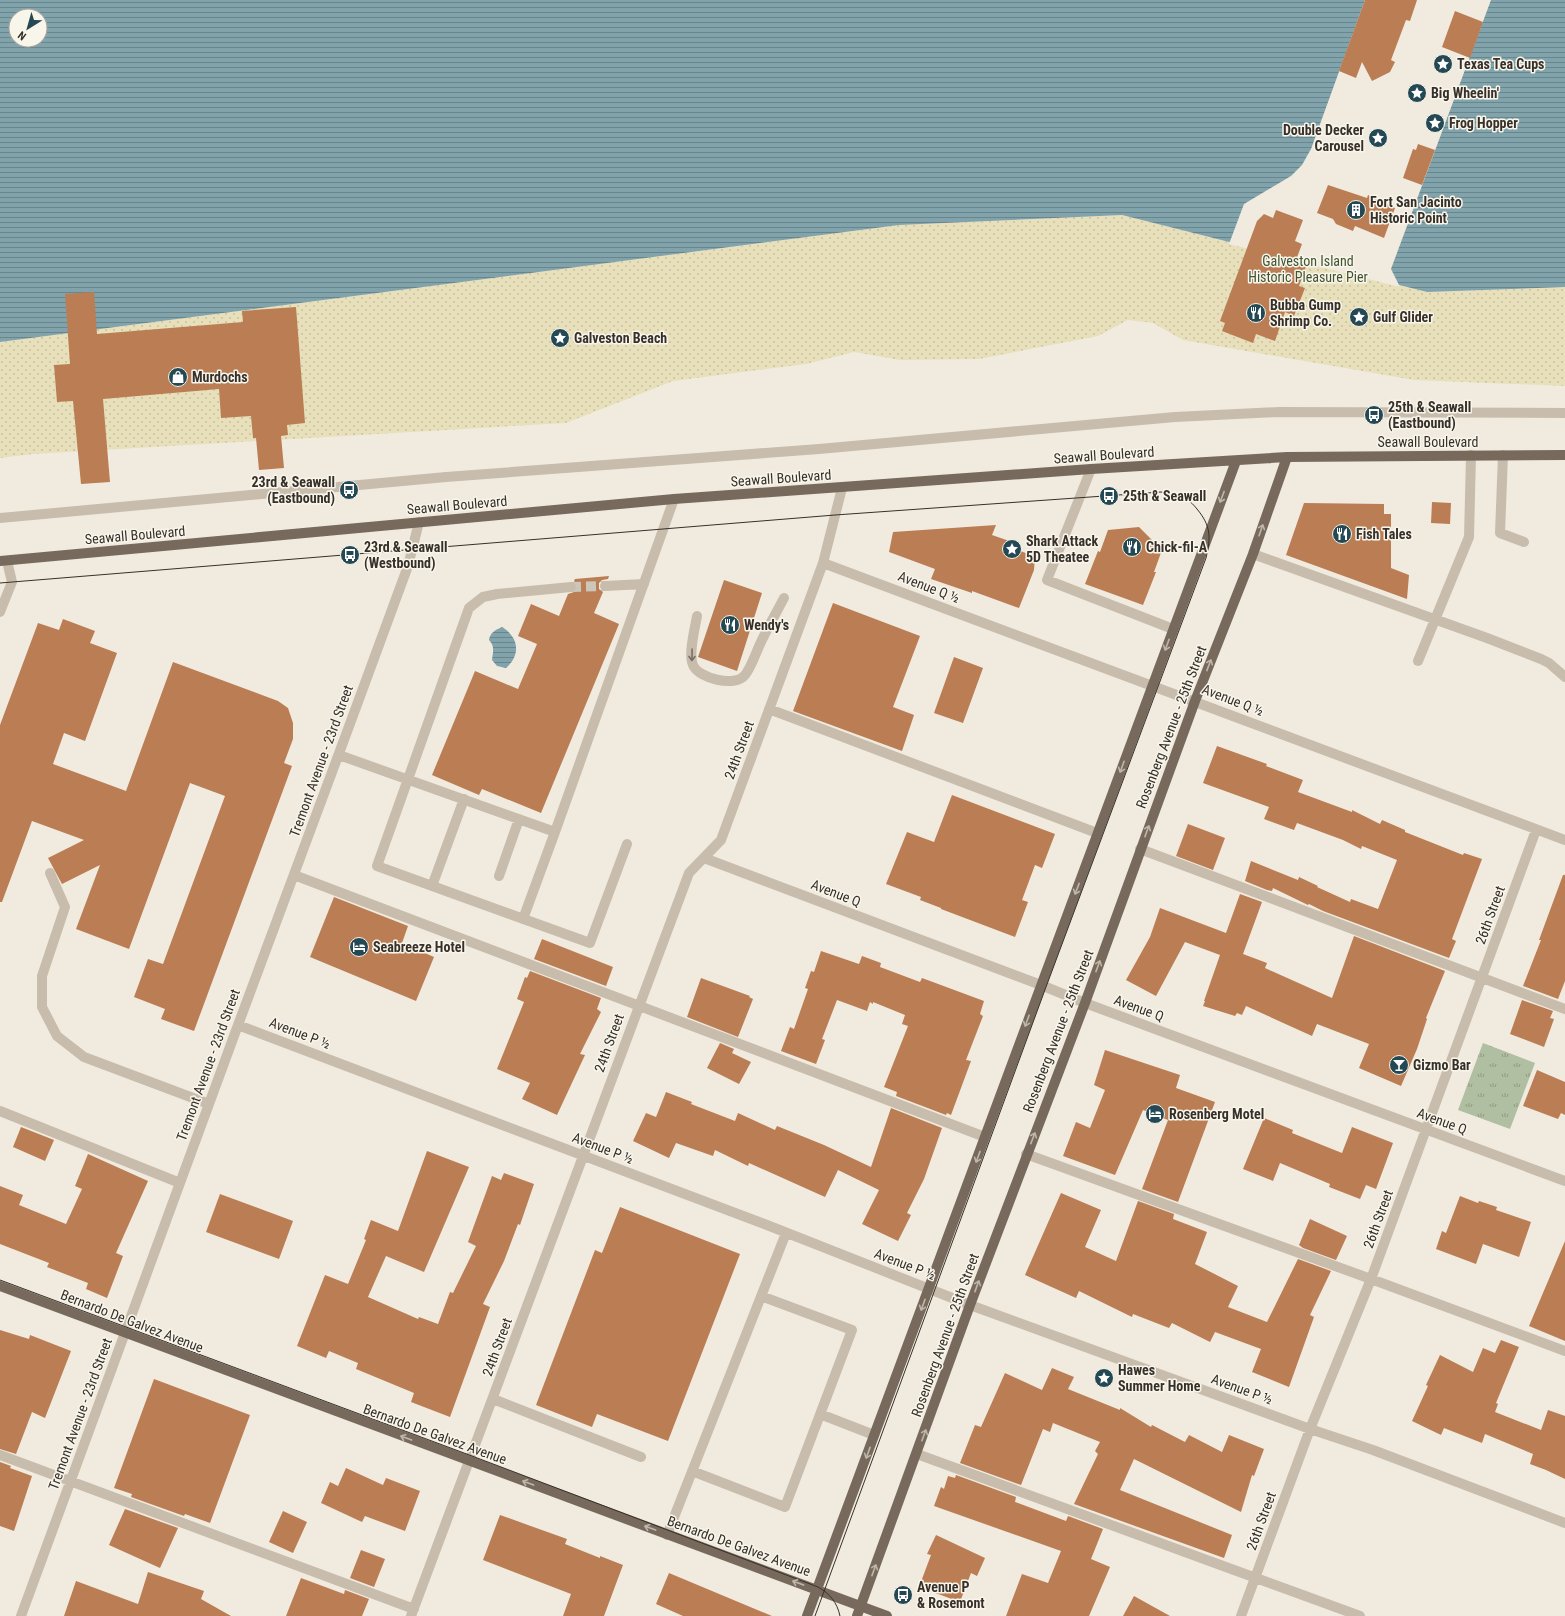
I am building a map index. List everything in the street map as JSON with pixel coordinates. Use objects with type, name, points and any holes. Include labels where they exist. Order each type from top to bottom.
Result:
[{"type":"main road","name":"Seawall Boulevard","points":[[3,561],[674,500],[1091,469],[1287,457],[1565,455]]},
{"type":"main road","name":"Rosenberg Avenue - 25th Street","points":[[859,1611],[1026,1154],[1084,1003],[1195,701],[1253,554],[1287,457]]},
{"type":"main road","points":[[807,1616],[1236,461]]},
{"type":"main road","name":"Bernardo De Galvez Avenue","points":[[0,1286],[817,1590],[859,1611],[887,1616]]},
{"type":"street","points":[[0,518],[446,477],[819,449],[1175,417],[1279,412],[1565,413]]},
{"type":"street","points":[[1418,661],[1469,537],[1471,455]]},
{"type":"street","points":[[1503,455],[1500,533],[1524,542]]},
{"type":"street","points":[[1091,469],[1047,580],[1173,629]]},
{"type":"street","name":"24th Street","points":[[413,1612],[638,1005],[689,873],[720,840],[823,562],[842,488]]},
{"type":"street","points":[[524,919],[674,500]]},
{"type":"street","name":"Tremont Avenue - 23rd Street","points":[[21,1616],[238,1025],[339,756],[408,566],[419,522]]},
{"type":"street","points":[[1253,554],[1436,620],[1548,663],[1565,677]]},
{"type":"street","points":[[0,612],[12,582],[3,561]]},
{"type":"street","name":"Avenue Q ½","points":[[823,562],[1565,840]]},
{"type":"street","points":[[605,586],[644,584]]},
{"type":"street","points":[[571,587],[498,594],[483,597],[469,608],[377,866],[590,943],[626,844]]},
{"type":"street","points":[[697,616],[692,656],[693,665],[699,673],[726,682],[735,682],[744,676],[766,630],[784,598]]},
{"type":"street","points":[[769,710],[1097,833]]},
{"type":"street","points":[[339,756],[408,779],[555,832]]},
{"type":"street","points":[[432,886],[464,799]]},
{"type":"street","points":[[499,876],[519,819]]},
{"type":"street","name":"26th Street","points":[[1241,1616],[1310,1429],[1371,1279],[1536,830]]},
{"type":"street","points":[[1140,849],[1565,1009]]},
{"type":"street","name":"Avenue Q","points":[[704,858],[1041,985],[1084,1003],[1565,1181]]},
{"type":"street","points":[[50,873],[65,907],[42,976],[42,1007],[57,1036],[84,1057],[209,1104]]},
{"type":"street","points":[[294,875],[985,1137]]},
{"type":"street","name":"Avenue P ½","points":[[238,1025],[786,1233],[970,1305],[1310,1429],[1373,1450],[1565,1523]]},
{"type":"street","points":[[0,1111],[180,1183]]},
{"type":"street","points":[[1026,1154],[1565,1351]]},
{"type":"street","points":[[668,1535],[786,1233]]},
{"type":"street","points":[[692,1471],[785,1507],[852,1330],[762,1296]]},
{"type":"street","points":[[493,1399],[641,1457]]},
{"type":"street","points":[[820,1414],[874,1435]]},
{"type":"street","points":[[917,1454],[1360,1616]]},
{"type":"street","points":[[0,1455],[413,1612]]},
{"type":"green space","points":[[1483,1043],[1535,1063],[1510,1129],[1458,1110]]},
{"type":"sand","name":"Galveston Beach","points":[[1122,215],[1427,292],[1565,287],[1565,386],[1414,380],[1183,340],[1153,323],[1128,320],[1098,336],[979,359],[900,360],[854,352],[806,364],[673,381],[566,423],[33,454],[0,458],[0,342],[899,225]]},
{"type":"water","points":[[0,0],[1565,0],[1565,287],[1427,292],[1122,215],[899,225],[0,342]]},
{"type":"water","points":[[502,627],[512,636],[516,646],[514,658],[506,668],[497,666],[492,660],[493,647],[489,640],[490,635],[493,632]]},
{"type":"pier","name":"Galveston Island Historic Pleasure Pier","points":[[1365,0],[1491,0],[1391,269],[1400,287],[1229,244],[1244,204],[1291,176],[1302,165],[1311,149]]},
{"type":"building","points":[[1365,0],[1417,0],[1410,21],[1406,20],[1391,60],[1395,62],[1390,72],[1372,81],[1362,62],[1356,78],[1339,71]]},
{"type":"building","points":[[1455,11],[1483,22],[1470,58],[1442,47]]},
{"type":"building","points":[[1418,144],[1435,150],[1422,185],[1403,178],[1413,149],[1416,150]]},
{"type":"building","name":"Fort San Jacinto Historic Point","points":[[1328,185],[1367,198],[1368,195],[1395,208],[1384,238],[1355,226],[1353,231],[1336,224],[1333,219],[1317,213]]},
{"type":"building","points":[[1276,210],[1303,220],[1295,241],[1302,244],[1296,260],[1307,264],[1299,286],[1305,288],[1294,316],[1285,312],[1275,341],[1256,334],[1253,343],[1222,331],[1225,323],[1220,321],[1257,221],[1264,214],[1273,218]]},
{"type":"building","name":"Murdochs","points":[[94,292],[97,334],[243,322],[242,311],[296,307],[305,423],[287,425],[288,435],[281,436],[284,468],[259,470],[256,438],[253,438],[251,416],[221,418],[219,389],[103,399],[110,482],[81,484],[73,401],[57,402],[54,365],[70,364],[65,294]]},
{"type":"building","points":[[1432,502],[1451,503],[1450,524],[1431,523]]},
{"type":"building","name":"Fish Tales","points":[[1304,503],[1384,504],[1384,514],[1391,514],[1391,568],[1409,575],[1407,599],[1286,555]]},
{"type":"building","points":[[996,525],[992,535],[1018,544],[1016,549],[1035,557],[1034,570],[1019,608],[972,591],[972,593],[931,579],[935,569],[889,552],[893,532]]},
{"type":"building","points":[[1139,527],[1162,550],[1154,572],[1156,572],[1143,605],[1085,584],[1098,551],[1100,552],[1108,530]]},
{"type":"building","points":[[609,576],[608,579],[602,580],[599,583],[599,589],[603,592],[594,613],[619,624],[541,813],[482,789],[479,795],[432,775],[475,671],[518,689],[537,644],[518,636],[531,604],[559,616],[568,594],[577,589],[574,581],[575,579]]},
{"type":"building","name":"Wendy's","points":[[724,580],[762,593],[737,671],[698,657]]},
{"type":"building","points":[[833,603],[920,636],[893,707],[914,715],[902,751],[793,711]]},
{"type":"building","points":[[63,619],[95,631],[90,643],[117,653],[85,741],[64,733],[53,764],[126,791],[173,662],[278,701],[288,708],[293,723],[293,739],[284,763],[292,766],[194,1031],[161,1019],[165,1009],[134,997],[148,959],[163,964],[225,796],[190,783],[129,949],[76,929],[100,865],[62,884],[48,858],[84,840],[32,821],[2,902],[0,902],[0,725],[38,623],[59,630]]},
{"type":"building","points":[[954,657],[983,668],[963,723],[934,713]]},
{"type":"building","points":[[1217,746],[1267,764],[1266,766],[1303,780],[1298,792],[1352,812],[1352,810],[1380,824],[1382,820],[1405,830],[1405,832],[1463,855],[1464,853],[1482,859],[1452,939],[1456,941],[1449,958],[1323,911],[1273,888],[1272,891],[1267,890],[1245,881],[1251,861],[1298,880],[1299,877],[1350,902],[1351,899],[1378,909],[1397,860],[1362,846],[1361,849],[1343,840],[1297,823],[1294,830],[1264,819],[1269,807],[1203,783]]},
{"type":"building","points":[[952,795],[1055,834],[1042,868],[1035,865],[1022,900],[1028,902],[1015,937],[941,909],[920,900],[921,897],[886,884],[907,832],[934,842]]},
{"type":"building","points":[[1188,824],[1225,838],[1213,870],[1176,856]]},
{"type":"building","points":[[1563,875],[1565,875],[1565,981],[1558,999],[1523,986],[1541,940],[1539,940]]},
{"type":"building","points":[[1240,894],[1262,902],[1243,954],[1267,963],[1265,968],[1332,998],[1354,936],[1445,971],[1426,1018],[1427,1019],[1417,1049],[1401,1086],[1359,1068],[1369,1044],[1317,1024],[1312,1036],[1246,1006],[1242,1015],[1237,1013],[1235,1016],[1203,1006],[1220,955],[1185,942],[1156,996],[1126,980],[1150,937],[1160,908],[1226,933]]},
{"type":"building","name":"Seabreeze Hotel","points":[[334,897],[408,926],[402,943],[434,957],[416,1001],[310,957]]},
{"type":"building","points":[[542,939],[613,967],[606,986],[534,959]]},
{"type":"building","points":[[821,951],[859,964],[862,956],[881,963],[880,967],[920,982],[922,978],[984,1001],[980,1014],[983,1016],[966,1060],[971,1061],[951,1115],[947,1113],[946,1115],[896,1096],[897,1092],[884,1087],[908,1026],[902,1024],[905,1015],[873,1002],[873,1004],[870,1002],[867,1011],[837,1000],[822,1039],[825,1040],[816,1064],[781,1051],[790,1027],[794,1029],[808,989],[805,988],[811,971],[814,972]]},
{"type":"building","points":[[530,971],[601,998],[597,1009],[601,1012],[580,1054],[585,1055],[557,1115],[522,1099],[530,1083],[497,1069],[524,1002],[517,999],[525,977],[527,978]]},
{"type":"building","points":[[701,978],[750,996],[749,997],[753,999],[738,1037],[687,1017]]},
{"type":"building","points":[[1522,1000],[1553,1011],[1550,1018],[1554,1019],[1544,1047],[1510,1034]]},
{"type":"building","points":[[720,1043],[734,1049],[732,1053],[751,1062],[739,1084],[707,1068]]},
{"type":"building","points":[[1105,1050],[1180,1075],[1176,1088],[1215,1102],[1178,1202],[1142,1189],[1168,1120],[1143,1110],[1115,1175],[1063,1156],[1076,1122],[1090,1128],[1105,1090],[1094,1085]]},
{"type":"building","points":[[1537,1070],[1565,1082],[1565,1115],[1561,1113],[1558,1119],[1523,1106]]},
{"type":"building","points":[[666,1092],[692,1102],[691,1104],[735,1121],[738,1113],[775,1130],[777,1126],[824,1145],[871,1167],[891,1108],[942,1128],[924,1179],[907,1213],[911,1215],[898,1241],[862,1224],[879,1190],[838,1170],[825,1197],[749,1163],[748,1166],[715,1150],[713,1156],[676,1143],[669,1158],[633,1141],[646,1113],[656,1117]]},
{"type":"building","points":[[1264,1118],[1293,1130],[1292,1133],[1342,1153],[1352,1127],[1393,1143],[1376,1189],[1366,1185],[1360,1199],[1329,1187],[1330,1184],[1280,1163],[1273,1181],[1243,1169]]},
{"type":"building","points":[[21,1127],[54,1140],[45,1161],[13,1147]]},
{"type":"building","points":[[427,1151],[469,1167],[424,1272],[386,1256],[368,1297],[418,1319],[419,1317],[438,1324],[450,1292],[453,1293],[476,1246],[468,1242],[492,1176],[501,1180],[504,1173],[534,1184],[520,1225],[518,1224],[504,1261],[483,1304],[490,1307],[450,1417],[411,1402],[414,1393],[356,1369],[358,1363],[329,1351],[326,1358],[297,1346],[325,1275],[348,1284],[366,1240],[364,1239],[371,1220],[398,1231]]},
{"type":"building","points":[[88,1154],[148,1181],[116,1253],[123,1256],[107,1298],[86,1289],[88,1283],[47,1267],[49,1263],[0,1244],[0,1186],[23,1195],[19,1205],[66,1224],[82,1189],[75,1186]]},
{"type":"building","points":[[1061,1193],[1101,1210],[1085,1247],[1116,1261],[1138,1201],[1174,1214],[1173,1219],[1207,1232],[1195,1264],[1238,1286],[1228,1307],[1267,1322],[1298,1259],[1331,1271],[1310,1315],[1314,1317],[1289,1387],[1252,1372],[1261,1349],[1215,1332],[1210,1342],[1172,1323],[1169,1328],[1133,1314],[1132,1317],[1079,1291],[1076,1298],[1025,1275]]},
{"type":"building","points":[[220,1194],[293,1221],[279,1259],[206,1232]]},
{"type":"building","points":[[1460,1196],[1478,1203],[1479,1201],[1497,1207],[1496,1210],[1531,1222],[1519,1257],[1483,1244],[1476,1264],[1436,1249],[1442,1231],[1446,1233]]},
{"type":"building","points":[[620,1207],[740,1254],[668,1441],[597,1414],[592,1427],[536,1405],[595,1250],[602,1253]]},
{"type":"building","points":[[1310,1219],[1347,1236],[1336,1260],[1303,1248],[1299,1245]]},
{"type":"building","points":[[1565,1241],[1565,1341],[1529,1326]]},
{"type":"building","points":[[0,1330],[29,1339],[30,1335],[71,1351],[45,1418],[32,1412],[16,1454],[0,1449]]},
{"type":"building","points":[[1501,1340],[1519,1347],[1496,1403],[1498,1404],[1495,1412],[1541,1430],[1548,1410],[1565,1416],[1565,1479],[1530,1464],[1533,1454],[1485,1434],[1482,1443],[1444,1428],[1441,1435],[1412,1421],[1440,1355],[1473,1372],[1483,1348],[1495,1353]]},
{"type":"building","points":[[1052,1368],[1074,1377],[1068,1389],[1120,1410],[1120,1408],[1151,1427],[1152,1425],[1185,1442],[1189,1435],[1222,1452],[1229,1435],[1264,1449],[1254,1476],[1252,1475],[1241,1512],[1134,1459],[1120,1490],[1232,1535],[1224,1558],[1074,1504],[1098,1454],[1095,1451],[1100,1442],[1053,1423],[1050,1432],[1043,1429],[1021,1485],[960,1463],[975,1425],[981,1427],[1005,1373],[1042,1390]]},
{"type":"building","points":[[154,1379],[250,1415],[210,1523],[185,1514],[184,1516],[131,1497],[132,1494],[114,1488]]},
{"type":"building","points":[[0,1462],[11,1466],[10,1468],[32,1476],[14,1531],[0,1526]]},
{"type":"building","points":[[346,1468],[383,1485],[386,1478],[420,1491],[405,1531],[365,1516],[362,1522],[321,1503],[330,1482],[338,1486]]},
{"type":"building","points":[[956,1475],[1016,1497],[1015,1502],[1066,1521],[1068,1516],[1103,1529],[1091,1559],[1110,1567],[1089,1616],[1006,1616],[1022,1574],[1048,1583],[1061,1551],[934,1506],[941,1487],[944,1489],[948,1476],[955,1478]]},
{"type":"building","points":[[125,1509],[178,1528],[160,1568],[109,1545]]},
{"type":"building","points":[[283,1511],[307,1522],[293,1553],[269,1542]]},
{"type":"building","points":[[500,1515],[567,1539],[565,1544],[600,1558],[600,1556],[623,1565],[604,1616],[563,1616],[571,1594],[483,1560]]},
{"type":"building","points":[[936,1535],[985,1558],[977,1576],[971,1573],[960,1602],[919,1587],[931,1555],[927,1554]]},
{"type":"building","points":[[361,1550],[385,1559],[374,1587],[350,1578]]},
{"type":"building","points":[[148,1572],[204,1591],[201,1599],[231,1616],[64,1616],[76,1581],[138,1604]]},
{"type":"building","points":[[669,1573],[772,1616],[683,1616],[656,1604]]},
{"type":"building","points":[[301,1578],[344,1594],[345,1590],[369,1599],[362,1616],[286,1616]]},
{"type":"building","points":[[1134,1596],[1170,1616],[1123,1616]]},
{"type":"tunnel","points":[[571,587],[605,586]]},
{"type":"tram line","points":[[0,583],[835,515],[1161,492],[1175,494],[1187,499],[1202,515],[1209,532],[1209,544],[1206,558],[1046,987],[815,1616]]},
{"type":"tram line","points":[[0,1280],[818,1587],[832,1599],[840,1616]]},
{"type":"place","name":"Texas Tea Cups","points":[[1443,64]]},
{"type":"place","name":"Big Wheelin'","points":[[1417,93]]},
{"type":"place","name":"Frog Hopper","points":[[1435,123]]},
{"type":"place","name":"Double Decker Carousel","points":[[1378,138]]},
{"type":"place","name":"Fort San Jacinto Historic Point","points":[[1356,210]]},
{"type":"place","name":"Bubba Gump Shrimp Co.","points":[[1256,313]]},
{"type":"place","name":"Gulf Glider","points":[[1359,317]]},
{"type":"place","name":"Galveston Beach","points":[[560,338]]},
{"type":"place","name":"Murdochs","points":[[178,377]]},
{"type":"place","name":"25th & Seawall (Eastbound)","points":[[1374,415]]},
{"type":"place","name":"23rd & Seawall (Eastbound)","points":[[349,490]]},
{"type":"place","name":"25th & Seawall","points":[[1109,496]]},
{"type":"place","name":"Fish Tales","points":[[1342,534]]},
{"type":"place","name":"Chick-fil-A","points":[[1132,547]]},
{"type":"place","name":"Shark Attack 5D Theatee","points":[[1012,549]]},
{"type":"place","name":"23rd & Seawall (Westbound)","points":[[350,555]]},
{"type":"place","name":"Wendy's","points":[[730,625]]},
{"type":"place","name":"Seabreeze Hotel","points":[[359,947]]},
{"type":"place","name":"Gizmo Bar","points":[[1399,1065]]},
{"type":"place","name":"Rosenberg Motel","points":[[1155,1114]]},
{"type":"place","name":"Hawes Summer Home","points":[[1104,1378]]},
{"type":"place","name":"Avenue P & Rosemont","points":[[903,1595]]}]
